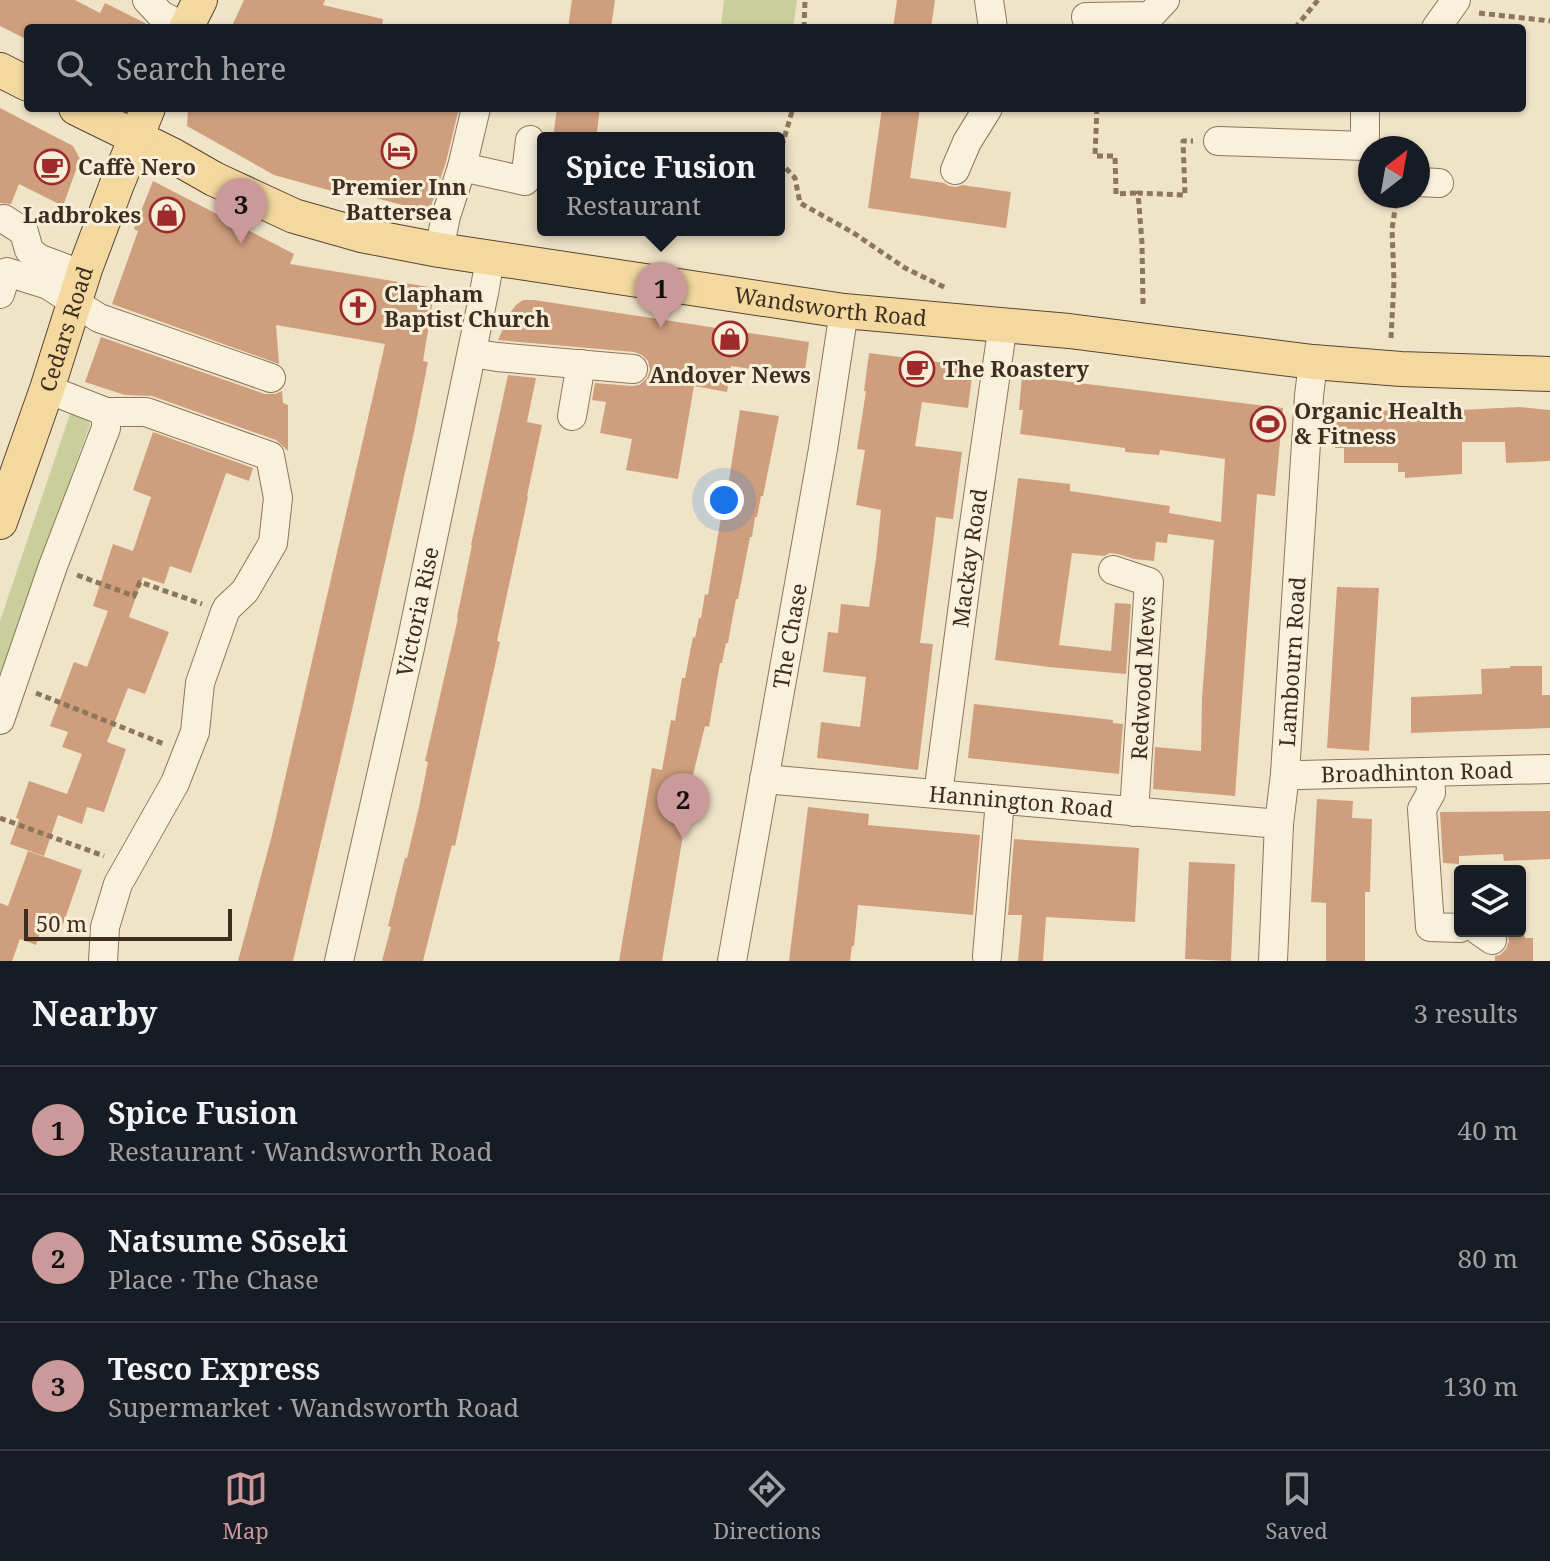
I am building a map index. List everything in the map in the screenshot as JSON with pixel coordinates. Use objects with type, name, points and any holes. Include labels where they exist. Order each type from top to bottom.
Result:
[{"type":"main road","points":[[188,24],[200,0]]},
{"type":"main road","points":[[0,70],[24,82]]},
{"type":"main road","name":"Wandsworth Road","points":[[94,112],[142,123],[214,179],[294,216],[361,235],[439,250],[844,311],[1003,324],[1313,362],[1401,369],[1550,374]]},
{"type":"main road","name":"Cedars Road","points":[[0,522],[79,288],[142,123]]},
{"type":"street","points":[[147,0],[161,15],[178,24]]},
{"type":"street","points":[[989,0],[992,24]]},
{"type":"street","points":[[1086,17],[1150,16],[1165,0]]},
{"type":"street","points":[[439,250],[475,112]]},
{"type":"street","points":[[955,170],[967,142],[986,112]]},
{"type":"street","points":[[1365,112],[1366,136]]},
{"type":"street","points":[[462,167],[525,181],[530,140]]},
{"type":"street","points":[[1218,141],[1358,149]]},
{"type":"street","points":[[4,219],[24,232],[29,250],[79,288],[99,318],[271,378]]},
{"type":"street","name":"Victoria Rise","points":[[339,961],[410,648],[490,259]]},
{"type":"street","points":[[2,278],[79,288]]},
{"type":"street","name":"The Chase","points":[[732,961],[823,449],[844,311]]},
{"type":"street","name":"Mackay Road","points":[[938,794],[1003,324]]},
{"type":"street","points":[[472,353],[633,369]]},
{"type":"street","name":"Lambourn Road","points":[[1273,961],[1279,824],[1313,362]]},
{"type":"street","points":[[572,416],[581,364]]},
{"type":"street","points":[[47,389],[106,412],[146,412],[270,456],[278,498],[273,543],[245,591],[225,612],[200,683],[195,732],[175,783],[118,884],[105,927],[103,961]]},
{"type":"street","points":[[0,720],[53,566],[106,428],[106,412]]},
{"type":"street","name":"Redwood Mews","points":[[1113,570],[1149,582],[1134,812]]},
{"type":"street","name":"Broadhinton Road","points":[[1285,774],[1550,769]]},
{"type":"street","points":[[1430,772],[1431,793],[1422,809],[1430,927],[1454,928]]},
{"type":"street","name":"Hannington Road","points":[[764,779],[1279,824]]},
{"type":"street","points":[[987,956],[1000,800]]},
{"type":"path","points":[[804,24],[805,0]]},
{"type":"path","points":[[1298,24],[1318,0]]},
{"type":"path","points":[[1447,13],[1550,21]]},
{"type":"path","points":[[785,137],[792,112]]},
{"type":"path","points":[[1097,112],[1095,156],[1115,156],[1116,194],[1185,195],[1183,141],[1218,141]]},
{"type":"path","points":[[785,166],[795,178],[800,203],[852,232],[905,268],[948,289]]},
{"type":"path","points":[[1138,193],[1143,304]]},
{"type":"path","points":[[1391,339],[1394,281],[1392,229],[1395,208]]},
{"type":"path","points":[[53,566],[134,596],[140,582],[225,612]]},
{"type":"path","points":[[12,684],[187,753]]},
{"type":"path","points":[[0,818],[128,865]]},
{"type":"green space","points":[[724,0],[797,0],[794,24],[721,24]]},
{"type":"green space","points":[[70,414],[90,424],[0,678],[0,621]]},
{"type":"building","points":[[0,0],[75,0],[100,13],[105,3],[146,24],[24,24],[24,38],[0,26]]},
{"type":"building","points":[[244,0],[325,0],[323,5],[383,19],[382,24],[233,24]]},
{"type":"building","points":[[572,0],[615,0],[612,24],[569,24]]},
{"type":"building","points":[[897,0],[935,0],[932,24],[894,24]]},
{"type":"building","points":[[0,108],[73,146],[80,159],[63,206],[19,184],[11,204],[0,203]]},
{"type":"building","points":[[188,112],[458,112],[429,212],[274,175],[187,126]]},
{"type":"building","points":[[556,112],[599,112],[597,132],[554,132]]},
{"type":"building","points":[[881,112],[919,112],[910,178],[956,187],[962,185],[1011,192],[1006,228],[868,208]]},
{"type":"building","points":[[153,181],[294,254],[290,264],[435,288],[423,361],[428,362],[414,432],[293,961],[238,961],[272,835],[385,344],[276,325],[279,364],[112,304],[138,231],[134,229]]},
{"type":"building","points":[[523,300],[809,342],[804,377],[731,366],[727,392],[694,386],[678,479],[626,470],[632,439],[600,433],[606,402],[592,400],[595,383],[639,385],[650,370],[648,361],[634,352],[498,340],[510,313]]},
{"type":"building","points":[[101,337],[265,394],[282,391],[283,403],[288,405],[288,451],[276,440],[152,396],[125,395],[85,382]]},
{"type":"building","points":[[869,353],[973,369],[968,408],[922,402],[915,446],[962,452],[953,519],[936,517],[920,643],[933,644],[918,770],[817,758],[821,722],[860,727],[866,677],[823,672],[828,632],[838,633],[841,604],[869,607],[876,559],[881,510],[856,505],[865,450],[857,449]]},
{"type":"building","points":[[508,375],[536,378],[527,422],[542,425],[497,641],[500,642],[455,846],[452,845],[423,961],[382,961],[419,807],[428,762],[425,761]]},
{"type":"building","points":[[1022,376],[1283,408],[1275,496],[1257,494],[1235,796],[1153,789],[1155,747],[1201,751],[1214,540],[1168,534],[1167,543],[1156,542],[1154,561],[1110,553],[1104,556],[1072,553],[1059,645],[1111,651],[1115,603],[1131,604],[1126,674],[995,660],[1018,478],[1070,484],[1070,491],[1170,506],[1169,513],[1221,522],[1225,459],[1160,450],[1159,455],[1125,452],[1125,448],[1020,434]]},
{"type":"building","points":[[1519,407],[1550,410],[1550,461],[1506,463],[1505,442],[1462,442],[1462,474],[1405,478],[1405,472],[1398,472],[1398,463],[1344,463],[1344,448],[1335,448],[1337,411]]},
{"type":"building","points":[[740,410],[779,416],[728,643],[720,663],[709,727],[705,726],[693,775],[662,961],[619,961],[652,768],[662,770],[682,678],[685,678],[705,594],[708,595]]},
{"type":"building","points":[[153,432],[253,468],[249,481],[226,473],[191,573],[170,566],[164,584],[143,577],[129,617],[169,632],[145,694],[128,688],[107,742],[126,749],[104,812],[87,807],[82,824],[58,815],[44,856],[10,844],[19,819],[16,818],[29,781],[67,794],[82,754],[62,747],[68,732],[50,726],[74,662],[87,667],[108,611],[93,606],[113,544],[133,551],[151,497],[133,490]]},
{"type":"building","points":[[1337,587],[1379,588],[1369,751],[1327,748]]},
{"type":"building","points":[[1542,666],[1542,695],[1550,695],[1550,728],[1411,733],[1411,697],[1482,694],[1481,669]]},
{"type":"building","points":[[974,704],[1113,720],[1113,723],[1123,724],[1119,774],[968,758]]},
{"type":"building","points":[[1317,799],[1353,801],[1352,818],[1372,819],[1370,892],[1365,892],[1365,961],[1326,961],[1326,903],[1311,902]]},
{"type":"building","points":[[808,807],[869,814],[868,825],[980,835],[973,915],[858,905],[850,961],[789,961]]},
{"type":"building","points":[[1550,811],[1550,859],[1504,861],[1503,854],[1459,856],[1459,864],[1443,863],[1440,812]]},
{"type":"building","points":[[1014,839],[1139,848],[1135,922],[1046,917],[1043,961],[1018,961],[1022,915],[1008,915]]},
{"type":"building","points":[[28,851],[82,870],[60,933],[42,927],[36,945],[20,939],[12,961],[0,961],[0,903],[8,906]]},
{"type":"building","points":[[1189,862],[1235,864],[1231,961],[1185,959]]},
{"type":"building","points":[[1508,937],[1533,938],[1533,961],[1495,961],[1495,956],[1506,949]]},
{"type":"place","name":"Premier Inn Battersea","points":[[399,151]]},
{"type":"place","name":"Caffè Nero","points":[[52,167]]},
{"type":"place","name":"Ladbrokes","points":[[167,215]]},
{"type":"place","name":"Tesco Express","points":[[241,244]]},
{"type":"place","name":"Clapham Baptist Church","points":[[358,307]]},
{"type":"place","name":"Spice Fusion","points":[[661,328]]},
{"type":"place","name":"Andover News","points":[[730,339]]},
{"type":"place","name":"The Roastery","points":[[917,369]]},
{"type":"place","name":"Organic Health & Fitness","points":[[1268,424]]},
{"type":"place","name":"Natsume Sōseki","points":[[683,839]]}]
